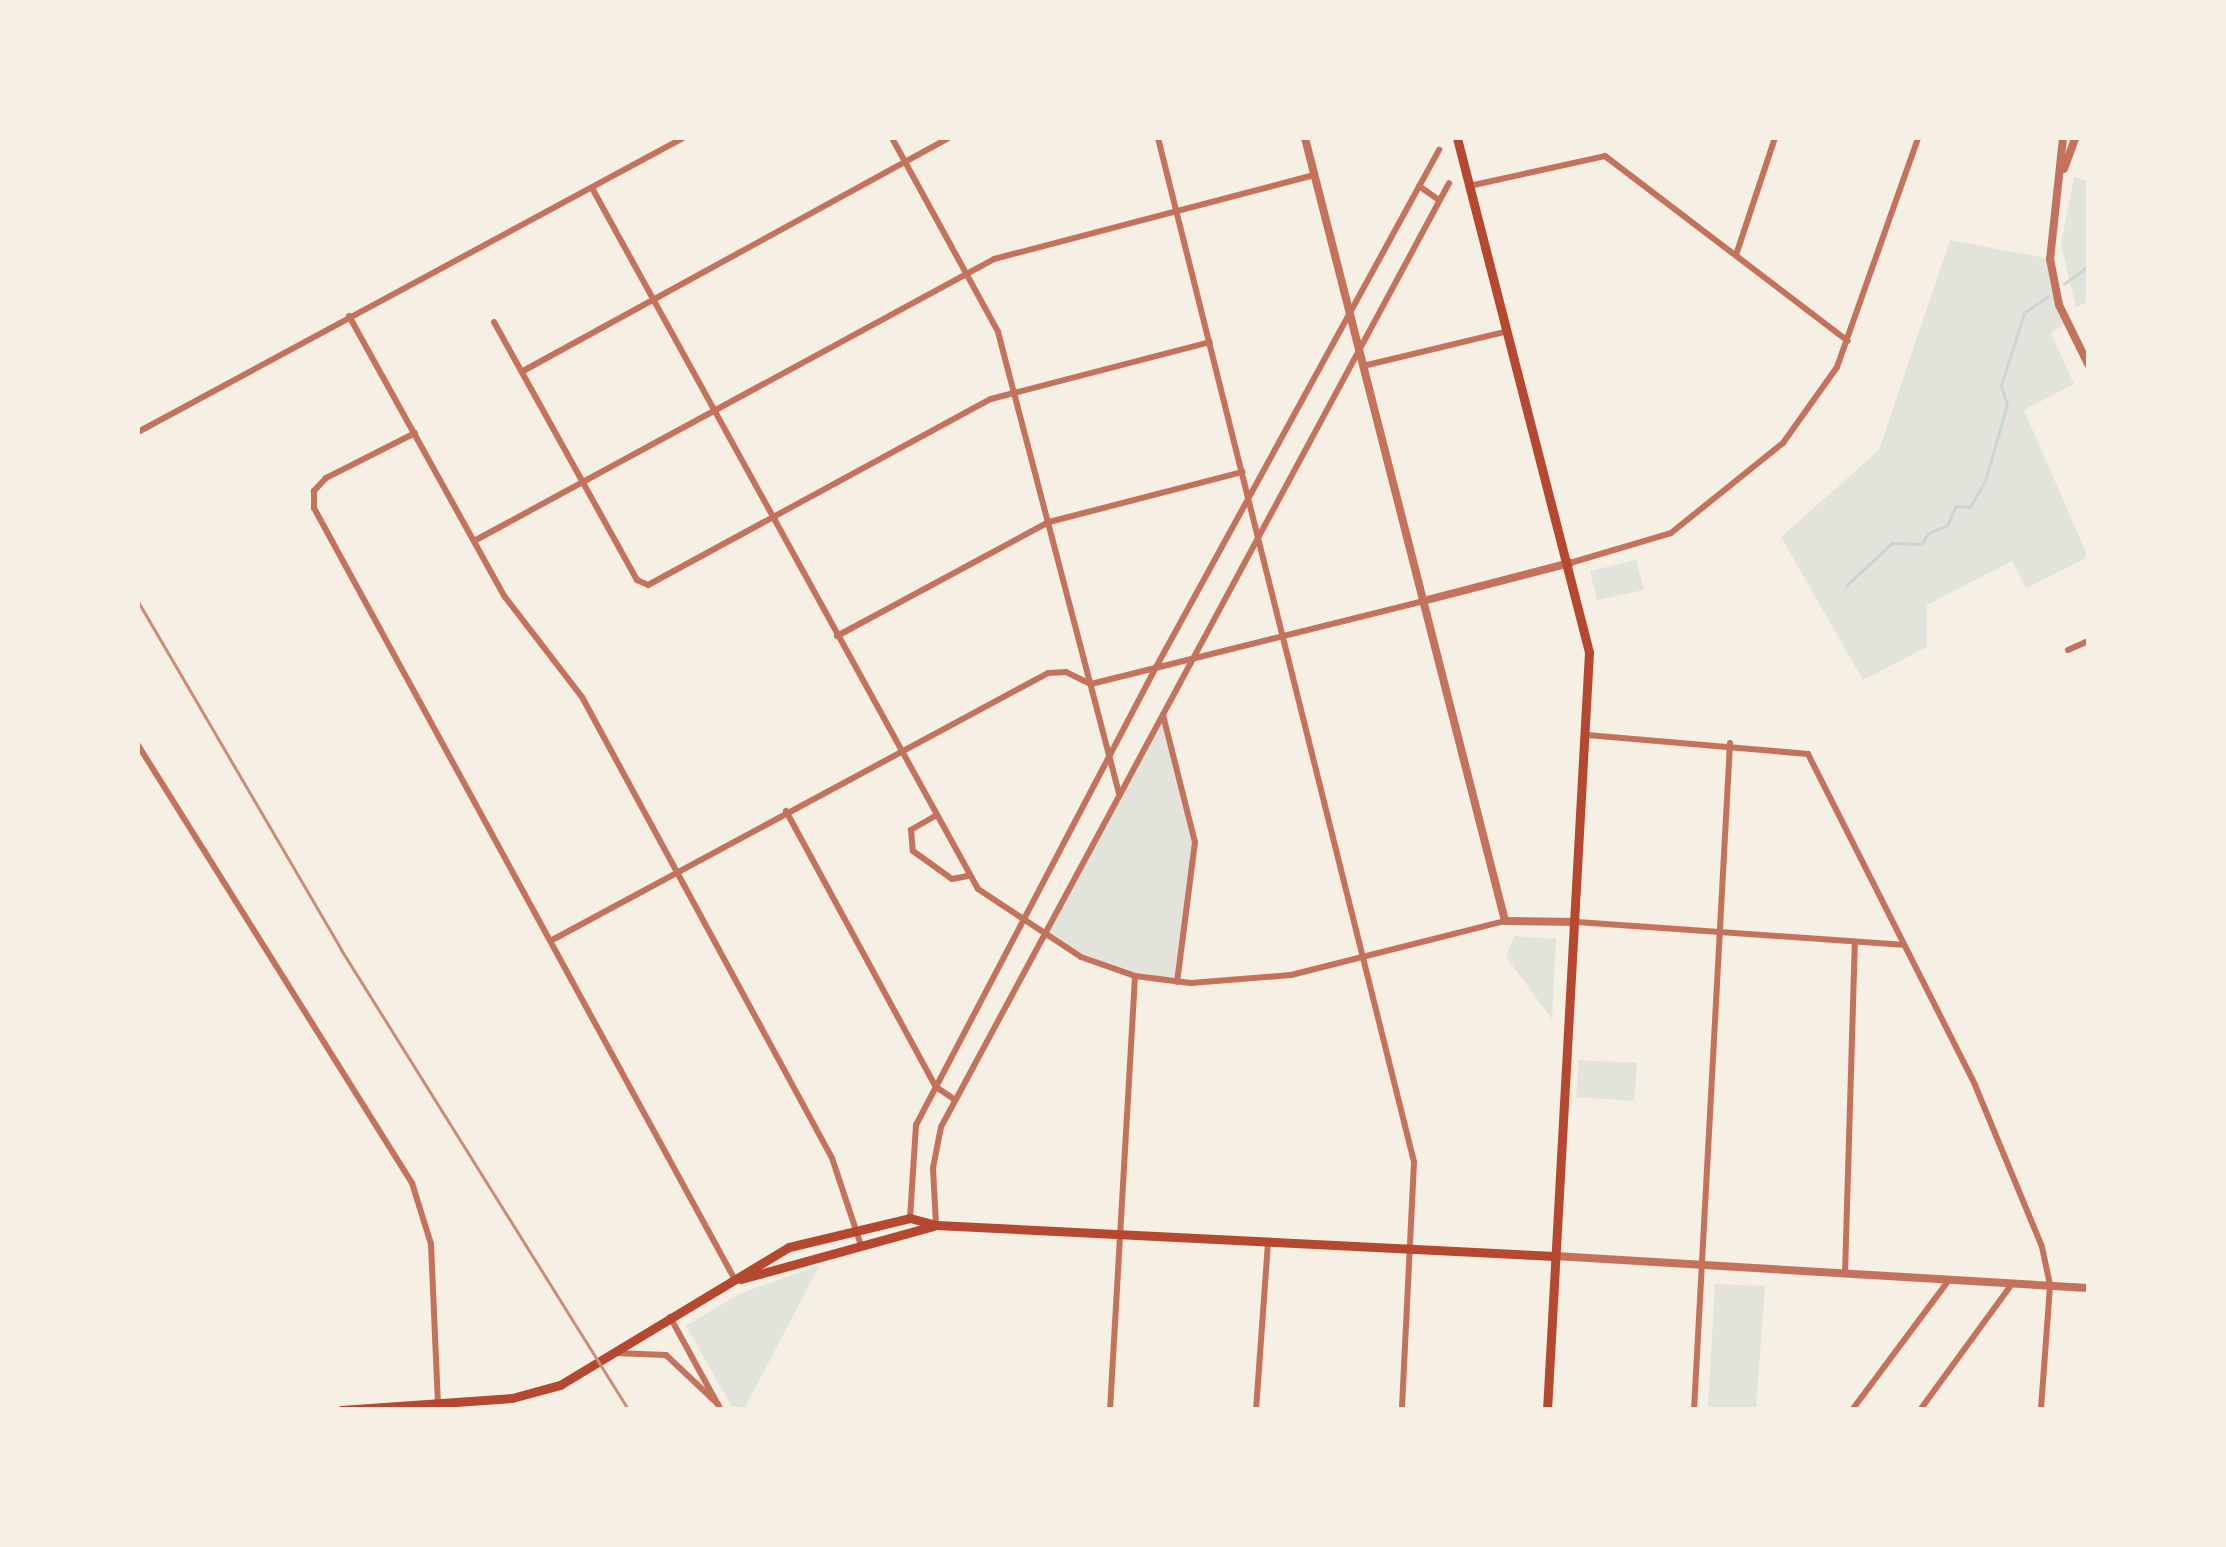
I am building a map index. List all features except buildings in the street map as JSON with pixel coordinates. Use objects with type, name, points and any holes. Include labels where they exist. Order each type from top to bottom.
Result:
[{"type":"main road","points":[[1457,138],[1570,563],[1588,652],[1577,922],[1547,1410]]},
{"type":"main road","points":[[340,1410],[540,1392],[789,1247],[855,1227],[910,1218],[936,1226]]},
{"type":"main road","points":[[735,1280],[860,1242],[936,1226],[1555,1256]]},
{"type":"street","points":[[138,432],[683,138]]},
{"type":"street","points":[[892,138],[998,332],[1119,794]]},
{"type":"street","points":[[523,372],[906,164],[945,138]]},
{"type":"street","points":[[1158,138],[1416,1174],[1402,1410]]},
{"type":"street","points":[[1304,138],[1505,922]]},
{"type":"street","points":[[1736,256],[1775,138]]},
{"type":"street","points":[[554,939],[674,870],[1048,673],[1066,672],[1091,684],[1570,563],[1654,539],[1697,517],[1783,442],[1837,367],[1918,138]]},
{"type":"street","points":[[2064,138],[2050,258],[2059,305],[2088,364]]},
{"type":"street","points":[[2060,178],[2076,138]]},
{"type":"street","points":[[910,1218],[910,1148],[936,1088],[1111,762],[1155,668],[1438,150]]},
{"type":"street","points":[[1468,186],[1605,156],[1848,340]]},
{"type":"street","points":[[474,541],[966,272],[1017,251],[1314,175]]},
{"type":"street","points":[[936,1226],[935,1144],[955,1100],[1119,794],[1197,658],[1358,345],[1449,183]]},
{"type":"street","points":[[1419,186],[1439,200]]},
{"type":"street","points":[[592,188],[968,876],[1044,938],[1135,976],[1177,982],[1264,980],[1505,922],[1577,922],[1903,945]]},
{"type":"street","points":[[349,316],[505,596],[572,680],[832,1158],[860,1242]]},
{"type":"street","points":[[494,322],[637,580],[648,585],[991,398],[1210,342]]},
{"type":"street","points":[[1363,366],[1506,332]]},
{"type":"street","points":[[414,433],[326,478],[314,491],[314,508],[554,939],[735,1280]]},
{"type":"street","points":[[838,636],[1050,522],[1243,472]]},
{"type":"street","points":[[2068,650],[2088,641]]},
{"type":"street","points":[[1163,714],[1195,842],[1177,982]]},
{"type":"street","points":[[1587,735],[1730,743],[1808,754],[1975,1085],[2042,1247],[2050,1286],[2041,1410]]},
{"type":"street","points":[[1694,1410],[1730,743]]},
{"type":"street","points":[[138,745],[412,1183],[431,1244],[438,1402]]},
{"type":"street","points":[[786,811],[936,1088],[955,1100]]},
{"type":"street","points":[[935,816],[912,830],[912,851],[952,879],[968,876]]},
{"type":"street","points":[[1844,1274],[1855,942]]},
{"type":"street","points":[[1110,1410],[1135,976]]},
{"type":"street","points":[[1256,1410],[1268,1240]]},
{"type":"street","points":[[1555,1256],[2088,1288]]},
{"type":"street","points":[[1852,1410],[1949,1280]]},
{"type":"street","points":[[1920,1410],[2012,1284]]},
{"type":"street","points":[[670,1317],[720,1406]]},
{"type":"street","points":[[614,1352],[666,1355],[720,1406]]},
{"type":"shaded area","points":[[2074,177],[2088,181],[2088,301],[2076,308],[2061,244]]},
{"type":"shaded area","points":[[1950,240],[2050,259],[2068,322],[2051,333],[2074,384],[2024,410],[2088,557],[2026,588],[2012,561],[1927,605],[1927,647],[1863,680],[1781,537],[1879,450]]},
{"type":"shaded area","points":[[1636,560],[1644,590],[1597,600],[1590,571]]},
{"type":"shaded area","points":[[1163,714],[1195,842],[1177,982],[1135,976],[1044,938]]},
{"type":"shaded area","points":[[1514,936],[1556,939],[1552,1019],[1506,957]]},
{"type":"shaded area","points":[[1579,1060],[1637,1063],[1634,1101],[1576,1097]]},
{"type":"shaded area","points":[[820,1265],[744,1409],[733,1409],[686,1326],[739,1294]]},
{"type":"shaded area","points":[[1715,1284],[1765,1286],[1756,1409],[1708,1407]]},
{"type":"waterway","points":[[2064,284],[2088,266]]},
{"type":"waterway","points":[[1846,586],[1892,543],[1922,544],[1927,534],[1947,525],[1956,506],[1970,507],[1985,481],[2007,405],[2001,386],[2024,313],[2048,296]]},
{"type":"railway","points":[[138,601],[341,949],[629,1410]]}]
